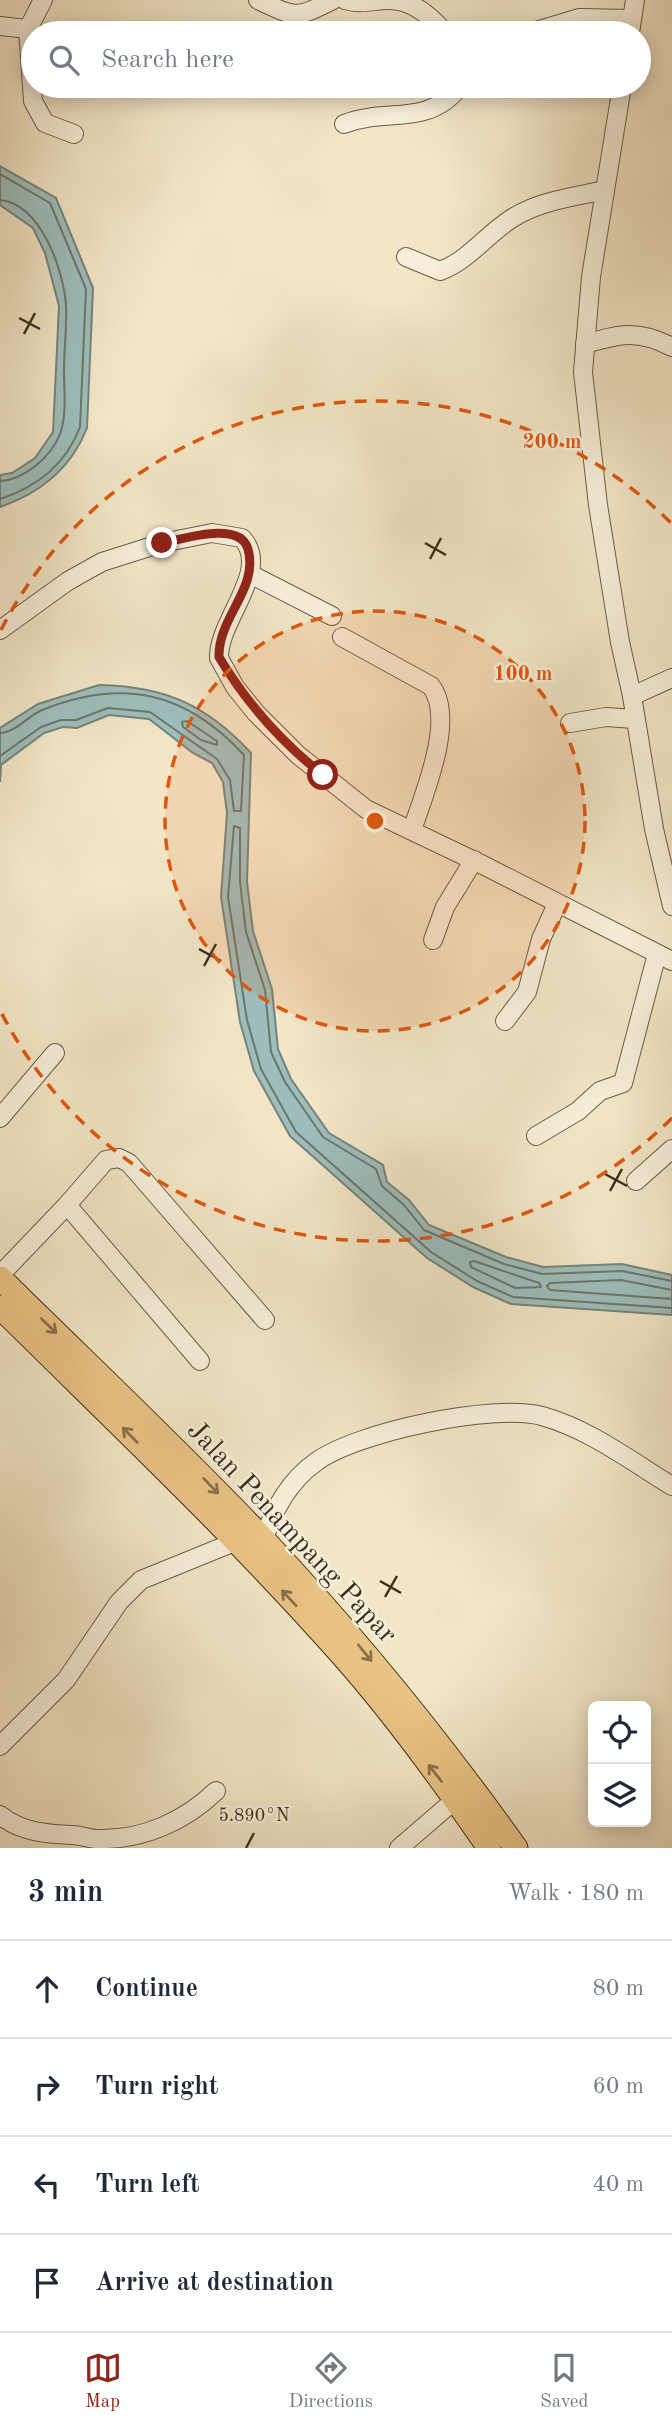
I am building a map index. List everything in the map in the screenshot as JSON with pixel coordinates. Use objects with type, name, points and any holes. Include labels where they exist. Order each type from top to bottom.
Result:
[{"type":"main road","name":"Jalan Penampang Papar","points":[[0,1277],[264,1539],[353,1638],[461,1771],[516,1848]]},
{"type":"main road","name":"Jalan Penampang Papar","points":[[0,1307],[237,1541],[343,1656],[456,1800],[489,1848]]},
{"type":"street","points":[[32,21],[43,0]]},
{"type":"street","points":[[258,0],[295,16],[318,10],[332,0]]},
{"type":"street","points":[[345,0],[362,5],[388,0],[408,3],[434,21]]},
{"type":"street","points":[[632,21],[635,0]]},
{"type":"street","points":[[569,21],[579,18],[598,21]]},
{"type":"street","points":[[0,26],[21,28]]},
{"type":"street","points":[[34,98],[35,111],[45,123],[74,134]]},
{"type":"street","points":[[344,124],[360,117],[398,117],[434,108],[450,98]]},
{"type":"street","points":[[620,98],[605,190],[583,372],[598,506],[620,642],[669,878],[672,906]]},
{"type":"street","points":[[406,257],[440,271],[452,267],[510,220],[539,205],[605,190]]},
{"type":"street","points":[[585,344],[618,334],[633,334],[672,347]]},
{"type":"street","points":[[3,625],[68,581],[102,562],[187,538],[224,533],[242,537],[249,551],[250,575],[224,627],[219,657],[235,687],[298,755],[366,809],[474,860],[665,958],[623,1083],[600,1091],[578,1111],[536,1136]]},
{"type":"street","points":[[250,575],[332,616]]},
{"type":"street","points":[[342,637],[431,686],[438,695],[440,715],[436,751],[412,830]]},
{"type":"street","points":[[632,696],[672,678]]},
{"type":"street","points":[[570,723],[606,717],[634,719]]},
{"type":"street","points":[[433,940],[445,907],[474,860]]},
{"type":"street","points":[[505,1021],[527,992],[541,939],[557,904]]},
{"type":"street","points":[[0,1118],[55,1053]]},
{"type":"street","points":[[636,1181],[672,1149]]},
{"type":"street","points":[[0,1277],[106,1160],[119,1158],[129,1163],[265,1320]]},
{"type":"street","points":[[67,1205],[200,1361]]},
{"type":"street","points":[[264,1539],[273,1514],[299,1476],[326,1455],[399,1430],[471,1415],[519,1411],[543,1416],[586,1433],[672,1486]]},
{"type":"street","points":[[0,1746],[66,1680],[119,1602],[141,1580],[237,1541]]},
{"type":"street","points":[[0,1815],[7,1821],[48,1835],[103,1839],[176,1822],[195,1811],[216,1791]]},
{"type":"street","points":[[399,1848],[456,1800]]},
{"type":"water","points":[[0,166],[56,198],[93,288],[87,428],[72,456],[53,478],[29,495],[0,507],[0,475],[12,473],[35,458],[53,432],[59,306],[45,253],[33,228],[0,205]]},
{"type":"water","points":[[99,685],[144,689],[183,701],[218,722],[251,753],[247,882],[253,931],[272,989],[278,1049],[291,1079],[329,1133],[383,1165],[387,1182],[409,1200],[429,1225],[506,1257],[543,1267],[622,1264],[672,1275],[672,1315],[511,1304],[473,1287],[427,1258],[290,1136],[254,1071],[240,1022],[221,897],[227,813],[223,782],[212,763],[193,753],[149,719],[109,715],[77,728],[63,727],[44,733],[1,765],[0,782],[0,728],[38,704]]},
{"type":"route","points":[[162,543],[212,533],[234,534],[246,542],[251,564],[250,575],[224,627],[219,657],[246,702],[298,755],[323,775]]}]
